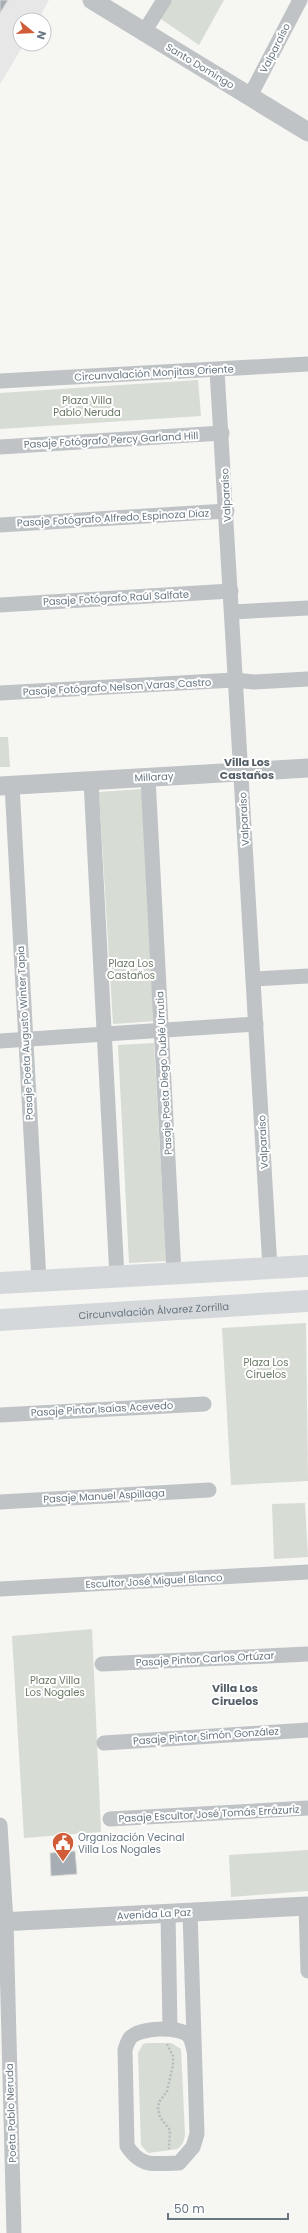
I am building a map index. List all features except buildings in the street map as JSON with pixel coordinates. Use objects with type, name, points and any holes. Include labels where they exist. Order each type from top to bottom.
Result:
[{"type":"main road","points":[[0,1283],[308,1266]]},
{"type":"main road","name":"Circunvalación Álvarez Zorrilla","points":[[0,1320],[308,1301]]},
{"type":"street","name":"Santo Domingo","points":[[92,0],[308,132]]},
{"type":"street","points":[[144,32],[164,0]]},
{"type":"street","name":"Valparaíso","points":[[250,96],[300,0]]},
{"type":"street","name":"Circunvalación Monjitas Oriente","points":[[0,381],[308,364]]},
{"type":"street","name":"Valparaíso","points":[[217,370],[232,591],[234,680],[242,772],[270,1268]]},
{"type":"street","name":"Pasaje Fotógrafo Percy Garland Hill","points":[[0,447],[222,434]]},
{"type":"street","name":"Pasaje Fotógrafo Alfredo Espinoza Díaz","points":[[0,525],[227,511]]},
{"type":"street","name":"Pasaje Fotógrafo Raúl Salfate","points":[[0,605],[232,591]]},
{"type":"street","points":[[232,612],[308,608]]},
{"type":"street","name":"Pasaje Fotógrafo Nelson Varas Castro","points":[[0,693],[234,680],[254,682],[308,679]]},
{"type":"street","name":"Millaray","points":[[6,786],[308,768]]},
{"type":"street","name":"Pasaje Poeta Diego Dublé Urrutia","points":[[148,778],[174,1273]]},
{"type":"street","points":[[91,781],[117,1276]]},
{"type":"street","name":"Pasaje Poeta Augusto Winter Tapia","points":[[6,786],[26,1039],[38,1281]]},
{"type":"street","points":[[253,979],[308,976]]},
{"type":"street","points":[[0,1041],[256,1024]]},
{"type":"street","name":"Pasaje Pintor Isaías Acevedo","points":[[0,1415],[204,1404]]},
{"type":"street","name":"Pasaje Manuel Aspillaga","points":[[0,1502],[209,1490]]},
{"type":"street","name":"Escultor José Miguel Blanco","points":[[0,1589],[308,1572]]},
{"type":"street","name":"Pasaje Pintor Carlos Ortúzar","points":[[102,1664],[308,1654]]},
{"type":"street","name":"Pasaje Pintor Simón González","points":[[104,1742],[308,1730]]},
{"type":"street","name":"Pasaje Escultor José Tomás Errázuriz","points":[[110,1819],[308,1808]]},
{"type":"street","name":"Poeta Pablo Neruda","points":[[0,1825],[14,2233]]},
{"type":"street","points":[[307,1906],[308,1971]]},
{"type":"street","name":"Avenida La Paz","points":[[3,1922],[307,1906]]},
{"type":"street","points":[[190,1912],[197,2134],[193,2147],[179,2163],[147,2163],[135,2158],[127,2146],[125,2050],[130,2038],[140,2032],[166,2030],[181,2031],[190,2038],[194,2051]]},
{"type":"street","points":[[166,2030],[168,1914]]},
{"type":"path","points":[[166,2030],[174,2060],[167,2091],[159,2102],[158,2109],[160,2117],[170,2130],[168,2145],[174,2163]]},
{"type":"shaded area","points":[[0,0],[49,0],[42,12],[12,12],[12,52],[19,52],[0,84]]},
{"type":"green space","points":[[170,0],[224,0],[199,45],[158,17]]},
{"type":"green space","name":"Plaza Villa Pablo Neruda","points":[[198,380],[201,416],[0,429],[0,393]]},
{"type":"green space","points":[[0,737],[8,737],[10,767],[0,767]]},
{"type":"green space","name":"Plaza Los Castaños","points":[[142,789],[156,1021],[113,1024],[99,792]]},
{"type":"green space","points":[[154,1043],[166,1261],[129,1263],[118,1045]]},
{"type":"green space","name":"Plaza Los Ciruelos","points":[[306,1323],[308,1481],[231,1485],[222,1328]]},
{"type":"green space","points":[[305,1503],[308,1557],[274,1559],[272,1504]]},
{"type":"green space","name":"Plaza Villa Los Nogales","points":[[92,1629],[101,1832],[24,1838],[12,1636]]},
{"type":"green space","points":[[308,1850],[308,1891],[231,1897],[229,1855]]},
{"type":"green space","points":[[171,2043],[181,2049],[185,2135],[183,2143],[178,2149],[148,2153],[141,2145],[138,2053],[143,2044]]},
{"type":"place","name":"Organización Vecinal Villa Los Nogales","points":[[63,1862]]},
{"type":"district","name":"Villa Los Castaños","points":[[247,768]]},
{"type":"district","name":"Villa Los Ciruelos","points":[[235,1694]]}]
